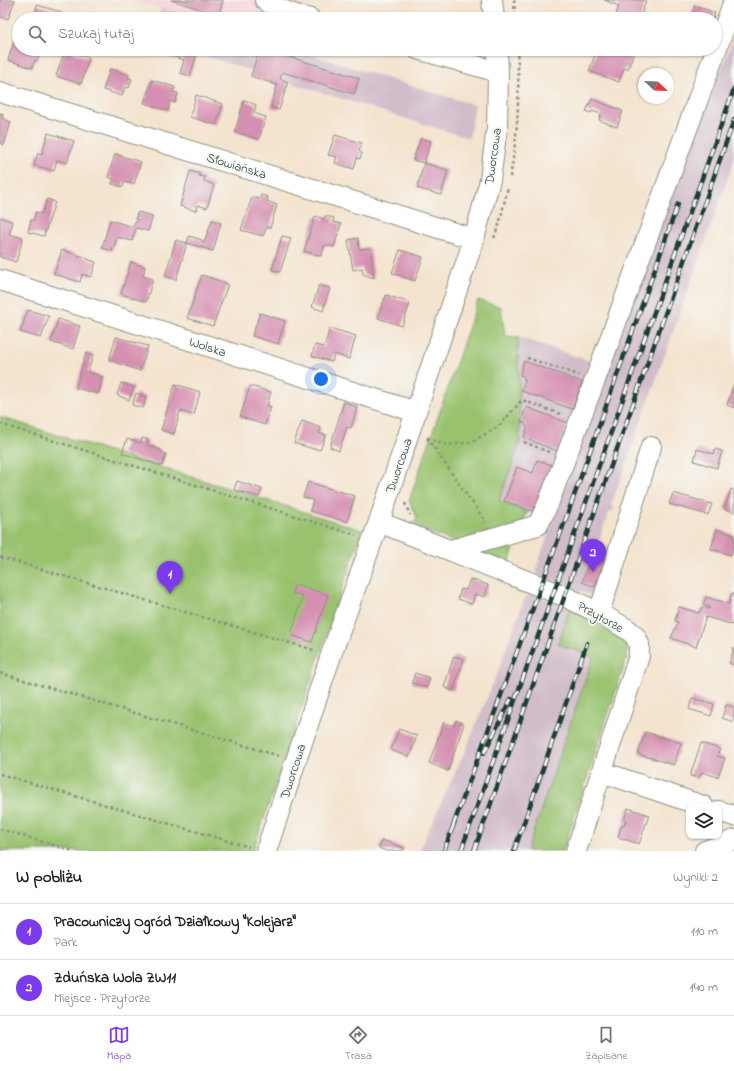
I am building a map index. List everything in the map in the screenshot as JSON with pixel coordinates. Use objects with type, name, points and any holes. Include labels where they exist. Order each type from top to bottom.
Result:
[{"type":"street","points":[[265,0],[273,6],[288,12]]},
{"type":"street","points":[[492,0],[493,12]]},
{"type":"street","points":[[722,34],[734,1]]},
{"type":"street","points":[[441,56],[498,72]]},
{"type":"street","name":"Dworcowa","points":[[260,850],[296,760],[331,655],[379,522],[474,239],[490,180],[497,128],[497,56]]},
{"type":"street","points":[[451,550],[538,525],[548,504],[595,380],[714,56]]},
{"type":"street","name":"Słowiańska","points":[[0,92],[474,239]]},
{"type":"street","name":"Wolska","points":[[0,280],[416,412]]},
{"type":"street","points":[[599,613],[651,447]]},
{"type":"street","name":"Przytorze","points":[[379,522],[564,596],[599,613],[627,629],[635,636],[639,644],[639,656],[576,851]]},
{"type":"street","points":[[602,772],[694,803]]},
{"type":"street","points":[[722,812],[734,816]]},
{"type":"street","points":[[705,851],[734,840]]},
{"type":"path","points":[[514,0],[515,12]]},
{"type":"path","points":[[527,358],[595,380]]},
{"type":"path","points":[[497,538],[426,438],[447,445],[472,442],[498,427],[522,400],[579,420]]},
{"type":"path","points":[[0,424],[372,542]]},
{"type":"path","points":[[524,442],[565,458]]},
{"type":"path","points":[[0,557],[331,655]]},
{"type":"path","points":[[0,673],[296,760]]},
{"type":"path","points":[[0,774],[260,850]]},
{"type":"path","points":[[0,829],[73,851]]},
{"type":"shaded area","points":[[135,0],[291,0],[305,8],[304,12],[174,12]]},
{"type":"shaded area","points":[[161,8],[174,12],[160,12]]},
{"type":"shaded area","points":[[734,37],[734,161],[611,506],[614,507],[611,513],[609,512],[597,546],[612,551],[596,597],[540,577],[536,571],[671,196]]},
{"type":"shaded area","points":[[204,56],[314,56],[475,105],[469,138]]},
{"type":"shaded area","points":[[518,337],[590,361],[538,517],[499,502],[520,442]]},
{"type":"shaded area","points":[[533,594],[566,606],[627,644],[627,657],[563,851],[419,851],[467,747],[498,671],[525,597]]},
{"type":"green space","points":[[478,300],[501,307],[505,336],[518,337],[520,442],[499,501],[527,512],[509,563],[413,526],[417,517],[409,501]]},
{"type":"green space","points":[[0,417],[362,530],[253,851],[0,851]]},
{"type":"green space","points":[[570,607],[578,610],[588,619],[623,638],[627,644],[627,657],[563,851],[527,851],[593,657],[558,644]]},
{"type":"building","points":[[0,0],[15,0],[8,19],[0,17]]},
{"type":"building","points":[[171,0],[223,0],[220,12],[209,12]]},
{"type":"building","points":[[604,0],[646,0],[642,12],[617,12],[619,6]]},
{"type":"building","points":[[37,5],[61,12],[35,12]]},
{"type":"building","points":[[695,5],[712,12],[692,12]]},
{"type":"building","points":[[12,47],[12,56],[39,57],[37,61],[35,60],[32,68],[8,60]]},
{"type":"building","points":[[63,56],[83,56],[89,58],[81,84],[56,76]]},
{"type":"building","points":[[171,56],[196,56],[190,76],[180,73],[184,60]]},
{"type":"building","points":[[257,56],[286,56],[359,78],[354,94],[282,72],[280,79],[288,82],[279,110],[271,107],[277,85],[251,76]]},
{"type":"building","points":[[595,56],[633,56],[628,69],[624,68],[619,82],[589,71]]},
{"type":"building","points":[[110,69],[129,75],[128,78],[132,79],[129,88],[125,87],[122,96],[103,90]]},
{"type":"building","points":[[152,80],[175,87],[173,92],[178,93],[175,103],[170,101],[168,111],[144,103]]},
{"type":"building","points":[[196,95],[223,104],[216,125],[190,117]]},
{"type":"building","points":[[592,99],[623,111],[617,127],[599,120],[601,114],[586,111]]},
{"type":"building","points":[[244,100],[256,105],[254,113],[266,117],[259,139],[235,132]]},
{"type":"building","points":[[0,113],[3,114],[2,118],[11,122],[4,145],[0,143]]},
{"type":"building","points":[[48,133],[74,141],[67,163],[57,160],[54,171],[34,165],[38,153],[42,154]]},
{"type":"building","points":[[335,135],[362,143],[359,151],[362,153],[360,159],[357,158],[354,169],[335,163],[337,157],[328,155]]},
{"type":"building","points":[[421,138],[431,141],[424,163],[413,160]]},
{"type":"building","points":[[115,154],[141,162],[134,184],[124,182],[123,187],[112,184],[114,179],[108,177]]},
{"type":"building","points":[[424,163],[448,170],[441,195],[417,188]]},
{"type":"building","points":[[190,171],[200,174],[199,176],[205,177],[204,181],[214,185],[207,208],[198,205],[196,211],[180,206]]},
{"type":"building","points":[[261,195],[268,197],[267,201],[277,205],[270,228],[267,227],[263,236],[241,230],[252,197],[259,199]]},
{"type":"building","points":[[47,199],[55,202],[44,236],[28,232],[31,220],[33,221],[36,212],[42,214]]},
{"type":"building","points":[[138,212],[153,216],[148,231],[136,228],[132,241],[117,237],[112,251],[102,248],[110,220],[133,227],[135,222],[138,220],[135,219]]},
{"type":"building","points":[[315,216],[324,219],[325,216],[334,218],[333,222],[341,224],[334,247],[325,245],[321,256],[304,251]]},
{"type":"building","points":[[0,217],[13,222],[9,234],[23,238],[16,262],[0,257]]},
{"type":"building","points":[[212,220],[221,223],[213,251],[187,243],[189,236],[202,240],[204,243]]},
{"type":"building","points":[[282,236],[291,238],[280,272],[272,270]]},
{"type":"building","points":[[358,238],[359,249],[370,248],[374,278],[363,274],[362,268],[353,270],[348,240]]},
{"type":"building","points":[[176,240],[187,243],[176,280],[165,276]]},
{"type":"building","points":[[62,250],[96,262],[91,277],[82,274],[80,282],[54,274]]},
{"type":"building","points":[[400,250],[423,257],[415,281],[392,273]]},
{"type":"building","points":[[131,262],[145,267],[143,276],[153,279],[146,302],[121,294]]},
{"type":"building","points":[[202,275],[228,284],[213,326],[187,318]]},
{"type":"building","points":[[319,285],[330,288],[323,311],[312,307]]},
{"type":"building","points":[[386,295],[410,303],[402,326],[378,318]]},
{"type":"building","points":[[28,310],[49,316],[41,338],[20,332]]},
{"type":"building","points":[[260,313],[285,321],[278,344],[252,336]]},
{"type":"building","points":[[58,319],[80,326],[73,349],[51,342]]},
{"type":"building","points":[[330,328],[356,336],[349,359],[334,354],[332,362],[312,356],[315,345],[324,347]]},
{"type":"building","points":[[116,337],[148,346],[140,371],[109,360]]},
{"type":"building","points":[[86,353],[93,355],[88,372],[103,377],[98,394],[76,388]]},
{"type":"building","points":[[524,361],[582,382],[572,409],[521,391],[525,381],[523,376],[520,375]]},
{"type":"building","points":[[121,383],[134,387],[129,400],[117,395]]},
{"type":"building","points":[[175,384],[200,392],[194,415],[180,411],[174,434],[161,430]]},
{"type":"building","points":[[734,384],[734,408],[727,405]]},
{"type":"building","points":[[250,386],[271,392],[267,406],[271,407],[265,425],[240,417]]},
{"type":"building","points":[[136,393],[146,397],[143,408],[132,405]]},
{"type":"building","points":[[344,402],[357,407],[351,428],[347,427],[339,451],[330,447]]},
{"type":"building","points":[[526,407],[568,423],[557,451],[524,438],[527,428],[525,423],[521,422]]},
{"type":"building","points":[[302,421],[321,428],[319,433],[326,435],[320,450],[294,443]]},
{"type":"building","points":[[142,438],[148,440],[147,445],[161,450],[161,452],[166,454],[162,466],[122,453],[127,439],[141,443]]},
{"type":"building","points":[[697,449],[714,454],[715,449],[722,451],[717,468],[694,461]]},
{"type":"building","points":[[537,460],[552,465],[535,512],[504,501],[517,467],[533,473]]},
{"type":"building","points":[[237,481],[262,489],[259,497],[234,490]]},
{"type":"building","points":[[308,482],[355,496],[347,522],[310,511],[313,500],[303,497]]},
{"type":"building","points":[[731,489],[734,490],[734,512],[724,509]]},
{"type":"building","points":[[673,493],[712,504],[708,515],[669,504]]},
{"type":"building","points":[[717,529],[734,535],[734,546],[731,555],[711,549]]},
{"type":"building","points":[[591,557],[604,561],[595,587],[582,582]]},
{"type":"building","points":[[470,579],[488,585],[485,597],[475,594],[472,604],[458,599],[461,589],[466,590]]},
{"type":"building","points":[[295,584],[328,595],[312,642],[291,635],[303,596],[292,593]]},
{"type":"building","points":[[732,593],[734,594],[734,625],[706,617],[696,647],[671,638],[678,622],[675,621],[679,607],[699,613],[702,607],[709,609],[709,607],[703,605],[706,597],[729,604]]},
{"type":"building","points":[[734,647],[734,665],[729,663]]},
{"type":"building","points":[[454,656],[464,659],[453,691],[444,687]]},
{"type":"building","points":[[415,673],[430,678],[427,688],[412,683]]},
{"type":"building","points":[[692,698],[714,704],[711,716],[689,709]]},
{"type":"building","points":[[726,705],[734,707],[734,722],[722,718]]},
{"type":"building","points":[[456,720],[464,724],[448,771],[429,763],[444,722],[454,726]]},
{"type":"building","points":[[399,729],[417,736],[409,757],[391,750]]},
{"type":"building","points":[[645,732],[681,743],[674,765],[638,754]]},
{"type":"building","points":[[701,743],[720,749],[717,756],[725,758],[718,777],[702,772],[699,778],[690,776]]},
{"type":"building","points":[[628,808],[649,815],[639,844],[618,837],[622,825],[624,826],[626,820],[624,820]]},
{"type":"building","points":[[382,840],[404,848],[403,851],[386,851],[379,848]]},
{"type":"railway","points":[[461,851],[734,89]]},
{"type":"railway","points":[[474,851],[734,120]]},
{"type":"railway","points":[[453,826],[569,510],[678,204]]},
{"type":"railway","points":[[514,851],[587,643]]},
{"type":"railway","points":[[484,753],[511,699]]},
{"type":"railway","points":[[444,851],[455,821]]},
{"type":"place","name":"Zduńska Wola ZW11","points":[[593,572]]},
{"type":"place","name":"Pracowniczy Ogród Działkowy \"Kolejarz\"","points":[[170,594]]}]
